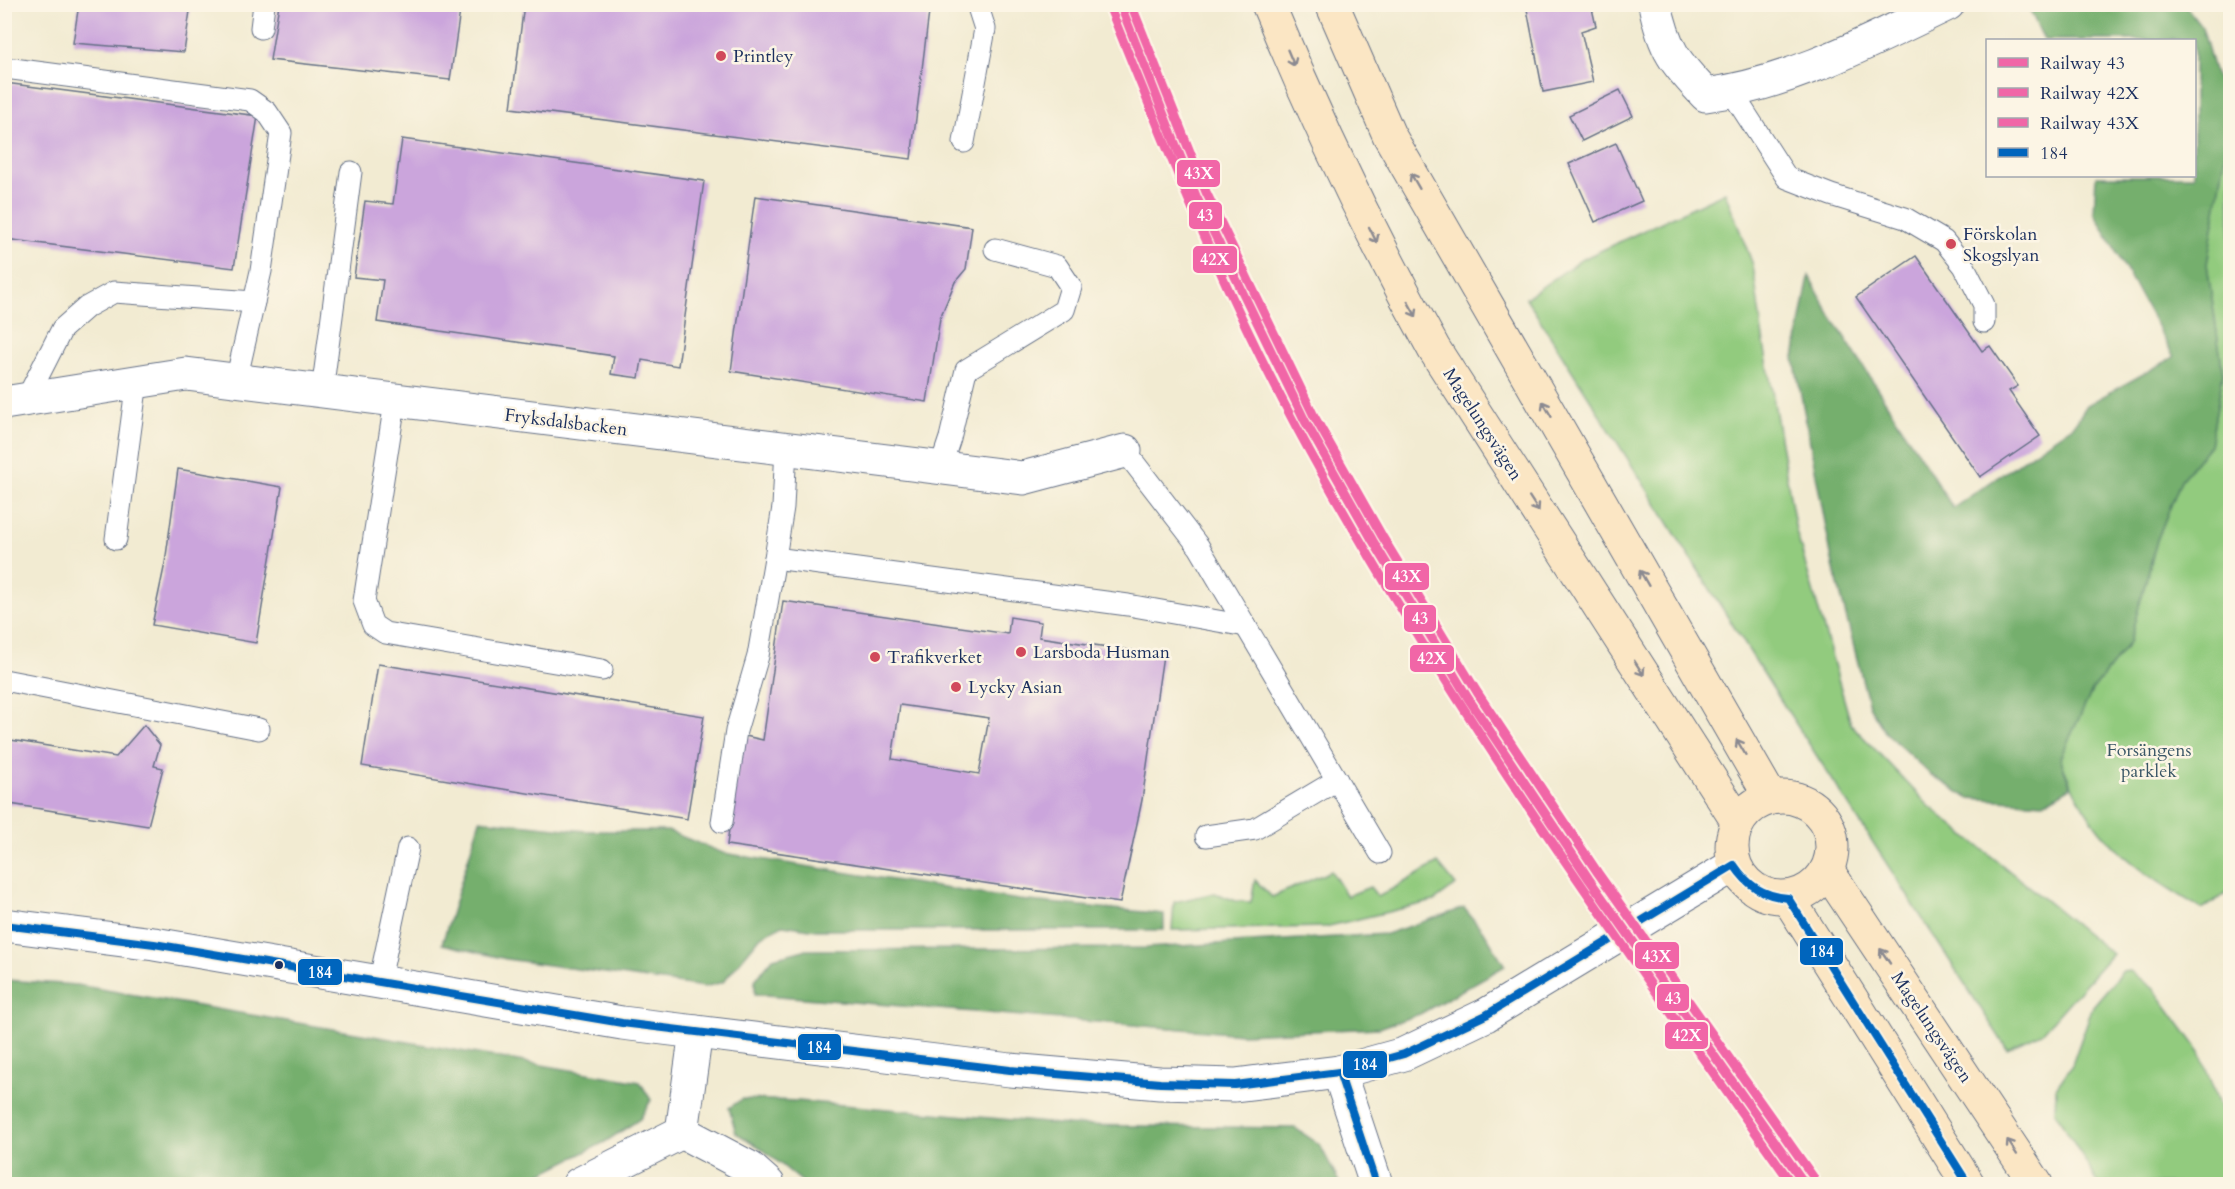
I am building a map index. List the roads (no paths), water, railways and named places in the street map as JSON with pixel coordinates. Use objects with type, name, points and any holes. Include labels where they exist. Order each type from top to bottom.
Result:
[{"type":"main road","name":"Magelungsvägen","points":[[1268,4],[1333,153],[1390,270],[1434,349],[1738,822]]},
{"type":"main road","points":[[1332,4],[1389,135],[1771,798]]},
{"type":"main road","points":[[1785,796],[1799,800],[1822,816],[1833,842],[1827,870],[1811,889],[1788,898],[1771,897],[1755,891],[1743,880],[1734,866],[1731,850],[1732,835],[1746,811],[1771,798],[1785,796]]},
{"type":"main road","name":"Magelungsvägen","points":[[1827,870],[2036,1185]]},
{"type":"main road","points":[[1788,898],[1968,1185]]},
{"type":"street","points":[[1655,4],[1662,37],[1678,66],[1706,95],[1731,92],[1806,71],[1948,4]]},
{"type":"street","name":"Fryksdalsbacken","points":[[15,401],[186,374],[395,402],[1023,478],[1125,451]]},
{"type":"street","points":[[4,925],[154,944],[379,984],[621,1023],[1010,1070],[1160,1083],[1235,1085],[1339,1072],[1404,1054],[1486,1015],[1734,866]]},
{"type":"street","points":[[682,1132],[696,1032]]},
{"type":"street","points":[[1339,1072],[1376,1185]]},
{"type":"street","points":[[579,1185],[682,1132]]},
{"type":"street","points":[[682,1132],[750,1168],[768,1185]]},
{"type":"lane","points":[[261,28],[264,4]]},
{"type":"lane","points":[[964,142],[985,28],[977,4]]},
{"type":"lane","points":[[13,69],[250,100],[267,112],[282,133],[261,271],[236,381]]},
{"type":"lane","points":[[1731,92],[1787,178],[1831,195],[1905,218],[1944,242],[1964,266],[1984,305],[1984,322]]},
{"type":"lane","points":[[322,392],[351,172]]},
{"type":"lane","points":[[940,468],[950,438],[966,370],[1064,310],[1071,287],[1057,266],[995,249]]},
{"type":"lane","points":[[15,401],[62,329],[87,307],[114,292],[254,302]]},
{"type":"lane","points":[[116,539],[137,381]]},
{"type":"lane","points":[[395,402],[364,601],[373,625],[385,633],[602,670]]},
{"type":"lane","points":[[722,822],[736,731],[758,656],[775,558],[783,507],[786,448]]},
{"type":"lane","points":[[1125,451],[1199,548],[1380,853]]},
{"type":"lane","points":[[775,558],[1128,604],[1246,626]]},
{"type":"lane","points":[[4,680],[259,729]]},
{"type":"lane","points":[[1206,836],[1255,829],[1337,780]]},
{"type":"lane","points":[[379,984],[408,848]]},
{"type":"rail line","name":"43","points":[[1120,4],[1196,196],[1305,421],[1373,541],[1468,698],[1589,879],[1805,1184]]},
{"type":"rail line","name":"43X","points":[[1131,4],[1206,192],[1314,416],[1382,536],[1477,692],[1598,873],[1814,1178]]},
{"type":"rail line","name":"42X","points":[[1110,8],[1175,167],[1245,325],[1297,428],[1352,527],[1410,624],[1533,813],[1792,1184]]},
{"type":"place","name":"Printley","points":[[721,56]]},
{"type":"place","name":"Förskolan Skogslyan","points":[[1951,244]]},
{"type":"place","name":"Larsboda Husman","points":[[1021,652]]},
{"type":"place","name":"Trafikverket","points":[[875,657]]},
{"type":"place","name":"Lycky Asian","points":[[956,687]]},
{"type":"park label","name":"Forsängens parklek","points":[[2149,760]]}]
